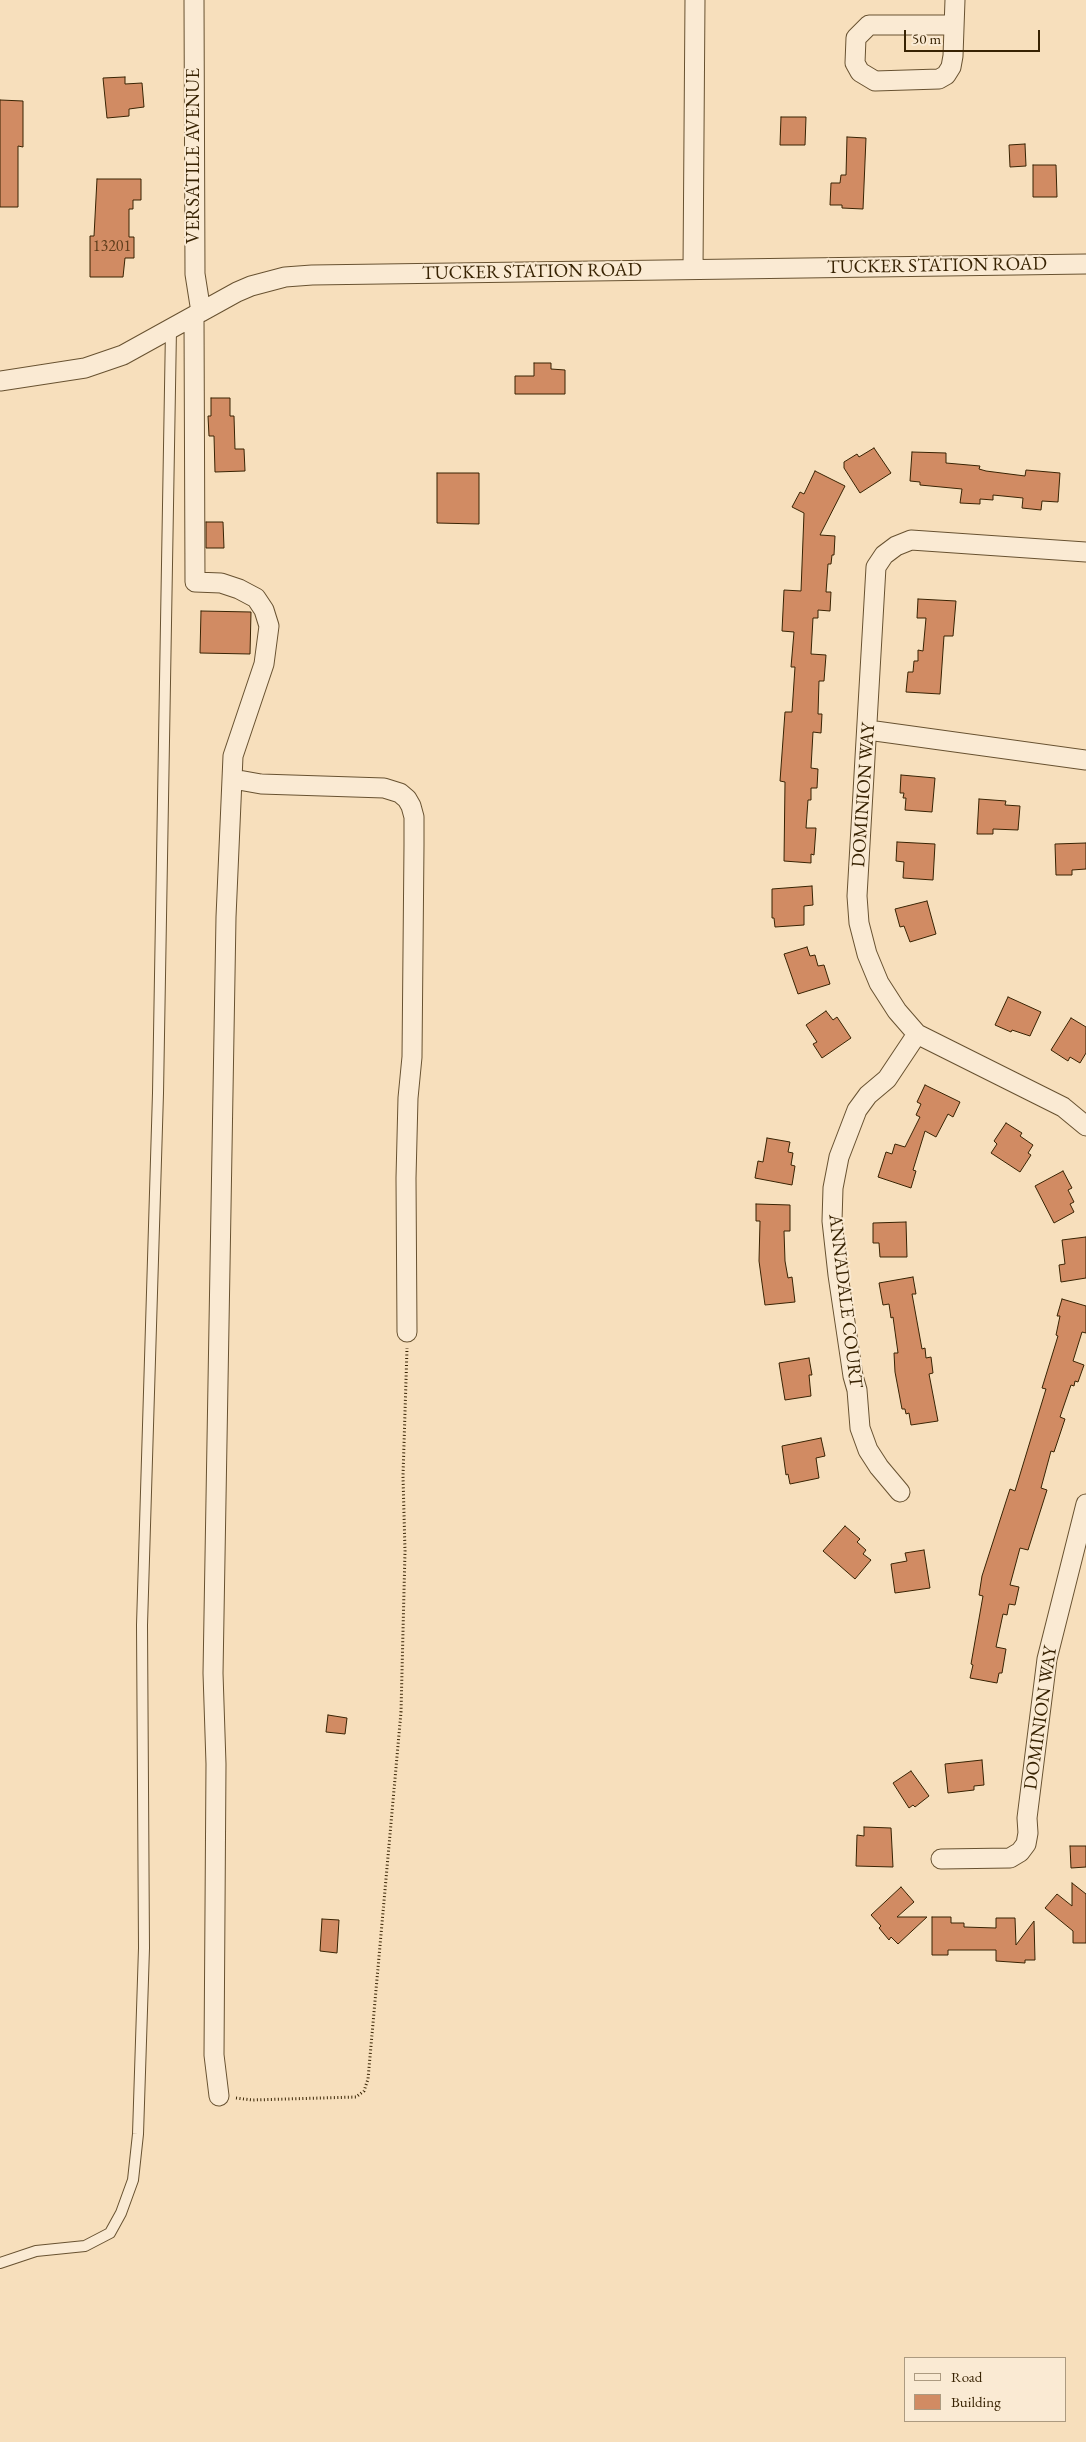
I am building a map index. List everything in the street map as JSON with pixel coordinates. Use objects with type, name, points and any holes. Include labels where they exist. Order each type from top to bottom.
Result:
[{"type":"street","name":"VERSATILE AVENUE","points":[[194,0],[195,274],[198,314],[195,582],[221,583],[239,589],[256,598],[264,610],[269,626],[264,664],[234,756],[233,779]]},
{"type":"street","points":[[693,269],[695,0]]},
{"type":"street","points":[[954,25],[869,26],[856,38],[855,63],[860,72],[876,81],[939,79],[946,75],[951,67],[954,25],[955,0]]},
{"type":"street","name":"TUCKER STATION ROAD","points":[[0,381],[85,368],[123,355],[251,286],[285,278],[312,275],[1086,264]]},
{"type":"street","name":"DOMINION WAY","points":[[1086,552],[911,540],[896,546],[884,555],[876,567],[858,896],[859,923],[867,954],[879,983],[896,1011],[917,1034],[1063,1107],[1086,1126]]},
{"type":"street","points":[[868,730],[1086,760]]},
{"type":"street","points":[[219,2096],[214,2055],[216,1764],[213,1673],[215,1644],[226,917],[233,779],[261,784],[384,788],[400,793],[411,806],[414,817],[414,845],[412,1057],[408,1098],[406,1178],[407,1332]]},
{"type":"street","name":"ANNADALE COURT","points":[[900,1492],[879,1467],[868,1450],[860,1428],[857,1390],[853,1376],[836,1257],[832,1221],[833,1188],[839,1157],[857,1110],[868,1095],[887,1079],[917,1034]]},
{"type":"street","name":"DOMINION WAY","points":[[941,1859],[1010,1858],[1020,1852],[1026,1844],[1028,1833],[1027,1818],[1047,1659],[1086,1504]]},
{"type":"lane","points":[[0,2263],[36,2251],[85,2246],[110,2233],[121,2213],[133,2180],[138,2134],[144,1948],[142,1625],[158,1083],[171,329]]},
{"type":"path","points":[[219,2096],[252,2100],[356,2097],[364,2091],[368,2079],[401,1712],[405,1551],[403,1476],[407,1332]]},
{"type":"building","points":[[125,77],[125,84],[142,83],[144,107],[129,109],[129,116],[107,118],[103,78]]},
{"type":"building","points":[[0,100],[23,101],[23,147],[18,146],[18,207],[0,207]]},
{"type":"building","points":[[781,117],[806,117],[805,145],[780,145]]},
{"type":"building","points":[[847,137],[866,138],[863,209],[842,208],[842,205],[830,205],[831,183],[840,183],[841,175],[846,175]]},
{"type":"building","points":[[1025,144],[1026,166],[1010,167],[1009,145]]},
{"type":"building","points":[[1033,165],[1056,165],[1057,197],[1033,197]]},
{"type":"building","points":[[97,179],[141,179],[141,200],[133,200],[133,209],[129,209],[129,237],[134,237],[134,258],[125,258],[123,277],[90,277],[90,236],[94,236]]},
{"type":"building","points":[[534,363],[551,363],[551,369],[565,370],[565,394],[515,394],[515,376],[534,376]]},
{"type":"building","points":[[211,398],[230,398],[230,416],[234,416],[235,449],[244,449],[245,471],[215,472],[214,436],[209,436],[208,416],[211,416]]},
{"type":"building","points":[[874,448],[891,473],[860,493],[844,468],[844,462],[857,454],[859,457]]},
{"type":"building","points":[[912,452],[946,453],[946,463],[980,466],[979,469],[986,471],[1025,476],[1026,470],[1060,473],[1058,502],[1042,501],[1041,510],[1022,508],[1023,498],[993,495],[993,500],[980,499],[980,504],[960,503],[962,489],[920,485],[920,482],[910,481]]},
{"type":"building","points":[[815,471],[845,486],[820,535],[835,536],[834,555],[832,555],[831,564],[828,564],[826,592],[831,592],[830,611],[818,610],[818,618],[813,618],[811,654],[826,655],[824,681],[819,681],[818,714],[822,714],[821,733],[813,732],[811,768],[818,769],[817,788],[811,788],[811,800],[808,800],[806,828],[816,828],[814,855],[811,854],[811,863],[784,861],[785,782],[780,781],[785,712],[792,712],[795,667],[791,667],[794,632],[782,631],[784,590],[801,591],[804,513],[792,507],[800,492],[804,494]]},
{"type":"building","points":[[437,473],[479,473],[479,524],[437,523]]},
{"type":"building","points":[[206,522],[223,522],[224,548],[206,548]]},
{"type":"building","points":[[918,599],[956,601],[953,636],[944,636],[940,694],[906,692],[908,672],[913,672],[914,661],[918,661],[918,650],[923,651],[926,618],[917,618]]},
{"type":"building","points":[[201,611],[251,612],[250,654],[200,653]]},
{"type":"building","points":[[901,775],[935,778],[932,812],[905,810],[906,798],[903,798],[904,793],[900,793]]},
{"type":"building","points":[[979,799],[1006,801],[1005,805],[1020,806],[1018,830],[993,829],[993,834],[977,834]]},
{"type":"building","points":[[897,842],[935,844],[933,880],[903,878],[904,862],[896,861]]},
{"type":"building","points":[[1086,843],[1086,869],[1072,870],[1072,875],[1056,875],[1055,844]]},
{"type":"building","points":[[812,886],[813,905],[804,906],[804,925],[775,927],[774,918],[772,918],[772,889]]},
{"type":"building","points":[[927,901],[936,934],[910,942],[904,926],[900,927],[895,909]]},
{"type":"building","points":[[807,947],[810,956],[815,955],[818,966],[824,965],[830,984],[798,994],[784,954]]},
{"type":"building","points":[[1008,997],[1041,1012],[1030,1036],[1012,1030],[1011,1032],[995,1025]]},
{"type":"building","points":[[826,1011],[833,1020],[837,1017],[851,1038],[822,1058],[813,1044],[817,1042],[806,1025]]},
{"type":"building","points":[[1071,1018],[1086,1027],[1086,1053],[1080,1063],[1070,1057],[1068,1061],[1051,1050]]},
{"type":"building","points":[[925,1085],[960,1102],[953,1117],[948,1114],[936,1137],[925,1131],[913,1170],[916,1171],[911,1188],[878,1177],[886,1152],[892,1154],[895,1144],[905,1147],[920,1117],[916,1115],[921,1104],[917,1102]]},
{"type":"building","points":[[1006,1123],[1022,1133],[1020,1136],[1033,1145],[1028,1153],[1031,1155],[1020,1172],[991,1153],[997,1144],[994,1141]]},
{"type":"building","points":[[767,1138],[790,1142],[788,1152],[793,1153],[791,1165],[795,1166],[792,1185],[755,1178],[758,1161],[763,1162]]},
{"type":"building","points":[[1063,1171],[1072,1188],[1068,1190],[1074,1202],[1070,1204],[1074,1212],[1054,1223],[1035,1186]]},
{"type":"building","points":[[756,1204],[790,1205],[790,1231],[784,1231],[785,1261],[788,1278],[792,1277],[795,1302],[765,1305],[759,1261],[760,1221],[756,1221]]},
{"type":"building","points":[[906,1222],[907,1257],[880,1257],[879,1243],[873,1243],[873,1223]]},
{"type":"building","points":[[1086,1237],[1086,1278],[1061,1282],[1059,1265],[1065,1264],[1062,1240]]},
{"type":"building","points":[[913,1277],[916,1294],[912,1294],[922,1349],[925,1348],[926,1358],[931,1357],[933,1373],[929,1374],[938,1421],[911,1425],[909,1413],[906,1414],[905,1409],[902,1409],[895,1372],[894,1353],[898,1353],[893,1317],[891,1318],[889,1304],[883,1305],[879,1283]]},
{"type":"building","points":[[1062,1299],[1086,1306],[1086,1333],[1082,1332],[1073,1361],[1084,1365],[1078,1382],[1075,1381],[1074,1386],[1071,1385],[1060,1417],[1065,1419],[1054,1452],[1051,1451],[1041,1488],[1047,1490],[1028,1550],[1020,1548],[1010,1585],[1019,1587],[1015,1605],[1009,1604],[1007,1615],[1003,1614],[996,1647],[1006,1649],[1002,1673],[999,1673],[997,1683],[970,1678],[983,1596],[979,1595],[982,1576],[1010,1489],[1015,1491],[1046,1389],[1042,1388],[1058,1336],[1056,1335],[1060,1316],[1057,1316]]},
{"type":"building","points":[[809,1358],[812,1375],[809,1375],[811,1396],[785,1400],[779,1363]]},
{"type":"building","points":[[821,1438],[825,1456],[816,1458],[819,1478],[790,1484],[788,1474],[786,1475],[782,1446]]},
{"type":"building","points":[[845,1526],[860,1539],[857,1542],[866,1550],[863,1554],[871,1560],[855,1579],[823,1551]]},
{"type":"building","points":[[924,1550],[930,1588],[895,1593],[891,1564],[907,1561],[905,1553]]},
{"type":"building","points":[[328,1715],[347,1718],[345,1734],[326,1732]]},
{"type":"building","points":[[982,1760],[984,1785],[974,1786],[974,1790],[948,1793],[945,1764]]},
{"type":"building","points":[[911,1771],[929,1796],[915,1807],[913,1805],[909,1808],[893,1783]]},
{"type":"building","points":[[864,1827],[891,1828],[893,1867],[856,1866],[857,1835],[864,1836]]},
{"type":"building","points":[[1070,1846],[1086,1846],[1086,1867],[1071,1868]]},
{"type":"building","points":[[1072,1883],[1086,1894],[1086,1943],[1073,1943],[1073,1931],[1045,1908],[1057,1894],[1072,1906]]},
{"type":"building","points":[[901,1887],[914,1902],[897,1917],[927,1917],[898,1944],[891,1937],[889,1940],[879,1928],[881,1926],[871,1915]]},
{"type":"building","points":[[932,1917],[951,1917],[951,1923],[964,1923],[964,1927],[996,1928],[996,1918],[1015,1918],[1016,1945],[1034,1921],[1035,1960],[1025,1960],[1025,1963],[996,1961],[996,1950],[948,1950],[948,1955],[932,1955]]},
{"type":"building","points":[[322,1919],[339,1920],[337,1953],[320,1951]]}]
